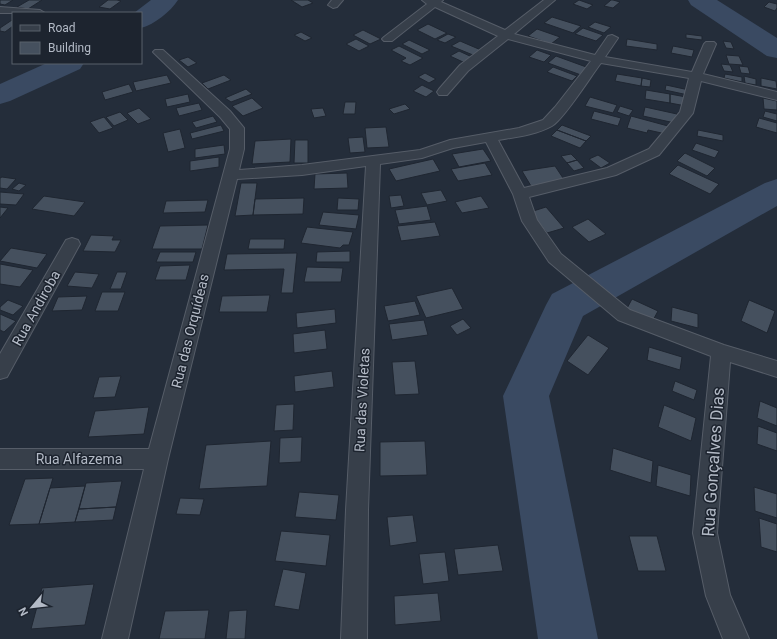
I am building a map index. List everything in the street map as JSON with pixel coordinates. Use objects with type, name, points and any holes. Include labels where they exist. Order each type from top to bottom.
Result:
[{"type":"street","points":[[443,92],[464,68],[550,0]]},
{"type":"street","points":[[388,39],[432,1],[506,35],[598,59],[696,76],[777,96]]},
{"type":"street","points":[[0,10],[27,12]]},
{"type":"street","points":[[230,175],[302,170],[422,154],[450,144],[522,132],[548,122],[560,110],[612,38]]},
{"type":"street","points":[[520,194],[611,172],[654,152],[686,113],[696,76],[710,44]]},
{"type":"street","name":"Rua das Orquídeas","points":[[115,639],[157,459],[237,149],[237,128],[226,114],[159,52]]},
{"type":"street","points":[[491,138],[520,194],[530,221],[555,258],[624,315],[721,352],[777,369]]},
{"type":"street","name":"Rua das Violetas","points":[[354,639],[357,510],[373,160]]},
{"type":"street","name":"Rua Andiroba","points":[[0,371],[72,244]]},
{"type":"street","name":"Rua Gonçalves Dias","points":[[721,352],[705,534],[718,596],[736,639]]},
{"type":"street","name":"Rua Alfazema","points":[[0,459],[157,459]]},
{"type":"building","points":[[0,0],[13,0],[5,5],[0,4]]},
{"type":"building","points":[[29,0],[42,0],[28,9],[17,7]]},
{"type":"building","points":[[108,0],[121,1],[110,9],[99,7]]},
{"type":"building","points":[[291,0],[308,0],[313,3],[302,7]]},
{"type":"building","points":[[579,0],[593,5],[587,9],[573,4]]},
{"type":"building","points":[[611,0],[620,2],[613,8],[604,6]]},
{"type":"building","points":[[769,2],[777,4],[775,11],[764,7]]},
{"type":"building","points":[[552,17],[581,26],[573,33],[544,23]]},
{"type":"building","points":[[12,20],[12,27],[5,32],[0,31],[0,28]]},
{"type":"building","points":[[595,22],[611,27],[604,33],[588,27]]},
{"type":"building","points":[[428,24],[447,33],[435,39],[417,30]]},
{"type":"building","points":[[583,28],[603,35],[596,41],[575,34]]},
{"type":"building","points":[[537,29],[560,37],[551,44],[528,36]]},
{"type":"building","points":[[363,30],[381,39],[370,44],[353,35]]},
{"type":"building","points":[[301,32],[312,38],[305,41],[294,35]]},
{"type":"building","points":[[448,34],[456,37],[445,43],[437,40]]},
{"type":"building","points":[[686,34],[702,36],[702,40],[686,38]]},
{"type":"building","points":[[356,39],[369,46],[359,51],[346,44]]},
{"type":"building","points":[[627,39],[657,44],[657,50],[626,46]]},
{"type":"building","points":[[409,40],[430,50],[422,54],[402,44]]},
{"type":"building","points":[[460,41],[481,50],[473,55],[451,46]]},
{"type":"building","points":[[723,41],[731,42],[734,49],[726,48]]},
{"type":"building","points":[[399,46],[423,58],[410,65],[401,61],[406,58],[391,50]]},
{"type":"building","points":[[673,46],[694,50],[692,57],[671,53]]},
{"type":"building","points":[[537,50],[551,55],[544,62],[529,57]]},
{"type":"building","points":[[459,51],[472,57],[463,62],[450,56]]},
{"type":"building","points":[[726,55],[739,56],[743,65],[729,64]]},
{"type":"building","points":[[556,56],[589,68],[581,75],[548,63]]},
{"type":"building","points":[[188,57],[197,63],[188,67],[179,60]]},
{"type":"building","points":[[721,64],[730,65],[733,72],[724,71]]},
{"type":"building","points":[[739,66],[748,67],[750,74],[741,73]]},
{"type":"building","points":[[553,67],[577,76],[572,81],[547,72]]},
{"type":"building","points":[[425,73],[436,79],[429,83],[418,77]]},
{"type":"building","points":[[617,74],[642,78],[641,86],[615,81]]},
{"type":"building","points":[[725,74],[742,77],[742,82],[724,78]]},
{"type":"building","points":[[167,75],[171,83],[136,91],[133,82]]},
{"type":"building","points":[[224,75],[231,80],[208,89],[202,83]]},
{"type":"building","points":[[744,76],[756,79],[756,85],[745,83]]},
{"type":"building","points":[[642,78],[651,80],[650,87],[641,86]]},
{"type":"building","points":[[761,78],[776,81],[777,89],[761,86]]},
{"type":"building","points":[[129,84],[133,92],[105,100],[102,92]]},
{"type":"building","points":[[422,85],[434,91],[426,97],[413,91]]},
{"type":"building","points":[[666,85],[689,90],[688,95],[665,90]]},
{"type":"building","points":[[246,89],[252,94],[231,102],[225,98]]},
{"type":"building","points":[[646,90],[670,94],[670,103],[645,99]]},
{"type":"building","points":[[188,94],[190,102],[167,107],[165,99]]},
{"type":"building","points":[[670,94],[686,97],[686,106],[670,103]]},
{"type":"building","points":[[590,97],[617,105],[613,113],[585,106]]},
{"type":"building","points":[[252,98],[263,108],[243,116],[232,106]]},
{"type":"building","points":[[763,98],[777,101],[777,110],[764,109]]},
{"type":"building","points":[[345,102],[356,102],[355,114],[343,114]]},
{"type":"building","points":[[199,103],[202,110],[179,116],[176,108]]},
{"type":"building","points":[[405,104],[410,109],[394,114],[389,109]]},
{"type":"building","points":[[620,106],[633,110],[629,116],[617,112]]},
{"type":"building","points":[[645,107],[677,114],[675,123],[643,116]]},
{"type":"building","points":[[139,108],[151,119],[138,124],[127,113]]},
{"type":"building","points":[[323,108],[326,116],[314,118],[311,109]]},
{"type":"building","points":[[594,111],[621,118],[618,126],[591,119]]},
{"type":"building","points":[[765,111],[777,114],[777,121],[763,117]]},
{"type":"building","points":[[120,112],[128,120],[114,126],[106,117]]},
{"type":"building","points":[[213,116],[217,122],[196,128],[192,122]]},
{"type":"building","points":[[631,116],[668,126],[666,134],[648,130],[647,133],[627,128]]},
{"type":"building","points":[[104,117],[113,128],[99,133],[90,122]]},
{"type":"building","points":[[759,118],[777,123],[777,133],[756,127]]},
{"type":"building","points":[[221,125],[224,131],[192,139],[190,133]]},
{"type":"building","points":[[562,125],[591,136],[586,141],[557,130]]},
{"type":"building","points":[[386,127],[389,147],[367,148],[365,128]]},
{"type":"building","points":[[180,129],[185,148],[168,152],[163,133]]},
{"type":"building","points":[[557,130],[586,141],[580,148],[551,136]]},
{"type":"building","points":[[698,130],[723,135],[723,141],[697,136]]},
{"type":"building","points":[[363,137],[365,152],[350,153],[348,138]]},
{"type":"building","points":[[291,139],[290,162],[252,164],[255,141]]},
{"type":"building","points":[[295,140],[308,140],[308,163],[294,163]]},
{"type":"building","points":[[696,143],[719,151],[715,158],[692,150]]},
{"type":"building","points":[[224,145],[225,154],[195,158],[195,149]]},
{"type":"building","points":[[483,149],[491,161],[459,167],[452,154]]},
{"type":"building","points":[[685,153],[715,168],[707,176],[677,161]]},
{"type":"building","points":[[571,154],[577,160],[567,163],[561,156]]},
{"type":"building","points":[[598,155],[610,163],[601,168],[589,159]]},
{"type":"building","points":[[219,157],[219,167],[190,171],[190,161]]},
{"type":"building","points":[[433,159],[440,171],[396,181],[389,169]]},
{"type":"building","points":[[577,160],[584,168],[574,171],[567,163]]},
{"type":"building","points":[[485,163],[492,175],[458,181],[451,169]]},
{"type":"building","points":[[678,165],[719,184],[710,194],[669,174]]},
{"type":"building","points":[[555,166],[565,181],[531,186],[522,171]]},
{"type":"building","points":[[347,173],[348,188],[314,189],[315,174]]},
{"type":"building","points":[[0,178],[16,179],[7,189],[0,188]]},
{"type":"building","points":[[19,183],[26,185],[19,191],[12,189]]},
{"type":"building","points":[[241,183],[257,183],[253,215],[235,216]]},
{"type":"building","points":[[441,190],[447,201],[427,205],[421,193]]},
{"type":"building","points":[[0,192],[24,194],[16,205],[0,204]]},
{"type":"building","points":[[401,195],[404,206],[391,208],[389,196]]},
{"type":"building","points":[[44,196],[85,202],[74,216],[32,209]]},
{"type":"building","points":[[481,196],[489,208],[462,213],[455,202]]},
{"type":"building","points":[[304,198],[303,214],[253,215],[255,199]]},
{"type":"building","points":[[338,198],[359,199],[358,210],[337,210]]},
{"type":"building","points":[[208,200],[205,212],[163,213],[166,201]]},
{"type":"building","points":[[427,206],[431,220],[399,224],[395,210]]},
{"type":"building","points":[[0,207],[8,208],[0,218]]},
{"type":"building","points":[[546,207],[564,228],[547,233],[530,212]]},
{"type":"building","points":[[323,212],[359,215],[356,229],[319,225]]},
{"type":"building","points":[[588,219],[606,234],[589,242],[572,227]]},
{"type":"building","points":[[435,222],[440,236],[401,241],[397,226]]},
{"type":"building","points":[[208,225],[202,249],[152,249],[160,226]]},
{"type":"building","points":[[307,227],[353,232],[349,245],[343,245],[340,248],[301,243]]},
{"type":"building","points":[[91,235],[114,236],[112,240],[121,240],[115,252],[83,251]]},
{"type":"building","points":[[250,239],[285,239],[284,249],[248,249]]},
{"type":"building","points":[[11,248],[47,254],[37,268],[0,261]]},
{"type":"building","points":[[350,251],[350,262],[316,262],[317,252]]},
{"type":"building","points":[[160,252],[196,252],[193,262],[156,262]]},
{"type":"building","points":[[297,253],[293,293],[281,293],[284,269],[224,270],[227,254]]},
{"type":"building","points":[[0,264],[33,270],[20,287],[0,284]]},
{"type":"building","points":[[190,265],[186,280],[155,280],[160,266]]},
{"type":"building","points":[[307,267],[343,268],[341,282],[304,282]]},
{"type":"building","points":[[75,272],[99,274],[92,288],[67,286]]},
{"type":"building","points":[[117,272],[127,272],[121,289],[110,289]]},
{"type":"building","points":[[452,288],[463,309],[426,318],[416,296]]},
{"type":"building","points":[[102,292],[125,292],[118,311],[95,311]]},
{"type":"building","points":[[270,295],[267,312],[219,312],[222,296]]},
{"type":"building","points":[[87,296],[82,310],[52,311],[58,297]]},
{"type":"building","points":[[632,299],[658,311],[651,324],[625,312]]},
{"type":"building","points":[[8,300],[23,306],[13,315],[0,310],[0,307]]},
{"type":"building","points":[[749,300],[775,311],[767,333],[741,321]]},
{"type":"building","points":[[415,301],[420,315],[388,321],[384,306]]},
{"type":"building","points":[[672,307],[698,314],[698,328],[671,321]]},
{"type":"building","points":[[335,309],[336,323],[297,328],[296,313]]},
{"type":"building","points":[[0,314],[16,321],[4,332],[0,330]]},
{"type":"building","points":[[463,319],[471,328],[457,335],[450,326]]},
{"type":"building","points":[[424,320],[428,335],[392,340],[389,324]]},
{"type":"building","points":[[325,330],[327,349],[294,353],[293,334]]},
{"type":"building","points":[[588,335],[609,348],[588,375],[567,361]]},
{"type":"building","points":[[649,347],[682,357],[680,370],[647,360]]},
{"type":"building","points":[[415,361],[419,394],[395,395],[392,362]]},
{"type":"building","points":[[332,371],[334,387],[295,392],[294,376]]},
{"type":"building","points":[[121,376],[115,397],[93,398],[99,377]]},
{"type":"building","points":[[675,381],[697,390],[694,400],[672,391]]},
{"type":"building","points":[[760,401],[777,408],[777,426],[757,418]]},
{"type":"building","points":[[294,404],[293,430],[274,431],[276,405]]},
{"type":"building","points":[[664,405],[696,418],[691,441],[658,427]]},
{"type":"building","points":[[149,407],[144,434],[88,437],[95,411]]},
{"type":"building","points":[[758,426],[777,433],[777,451],[757,444]]},
{"type":"building","points":[[302,437],[301,462],[279,463],[280,438]]},
{"type":"building","points":[[271,441],[267,486],[199,489],[206,445]]},
{"type":"building","points":[[425,441],[427,475],[380,476],[380,442]]},
{"type":"building","points":[[613,448],[653,461],[651,483],[610,470]]},
{"type":"building","points":[[658,465],[691,475],[690,496],[656,486]]},
{"type":"building","points":[[53,478],[39,524],[9,525],[25,479]]},
{"type":"building","points":[[122,481],[116,507],[79,509],[86,483]]},
{"type":"building","points":[[85,486],[75,522],[39,524],[50,488]]},
{"type":"building","points":[[754,487],[777,494],[777,518],[755,511]]},
{"type":"building","points":[[299,492],[339,495],[336,520],[295,517]]},
{"type":"building","points":[[180,498],[204,499],[200,515],[176,514]]},
{"type":"building","points":[[116,507],[113,520],[75,522],[79,509]]},
{"type":"building","points":[[413,515],[417,542],[390,546],[387,517]]},
{"type":"building","points":[[759,518],[777,524],[777,552],[761,547]]},
{"type":"building","points":[[281,531],[330,535],[326,566],[275,561]]},
{"type":"building","points":[[629,536],[657,536],[666,571],[638,571]]},
{"type":"building","points":[[498,545],[503,571],[458,575],[454,549]]},
{"type":"building","points":[[445,552],[449,581],[423,584],[419,554]]},
{"type":"building","points":[[283,569],[306,573],[299,610],[274,606]]},
{"type":"building","points":[[94,584],[85,625],[31,629],[42,588]]},
{"type":"building","points":[[438,593],[441,621],[395,625],[394,596]]},
{"type":"building","points":[[209,610],[205,639],[159,639],[165,611]]},
{"type":"building","points":[[247,610],[245,639],[226,639],[229,611]]},
{"type":"waterway","points":[[142,19],[166,0]]},
{"type":"waterway","points":[[700,0],[777,50]]},
{"type":"waterway","points":[[0,95],[68,64]]},
{"type":"waterway","points":[[568,639],[526,396],[567,305],[777,191]]}]
